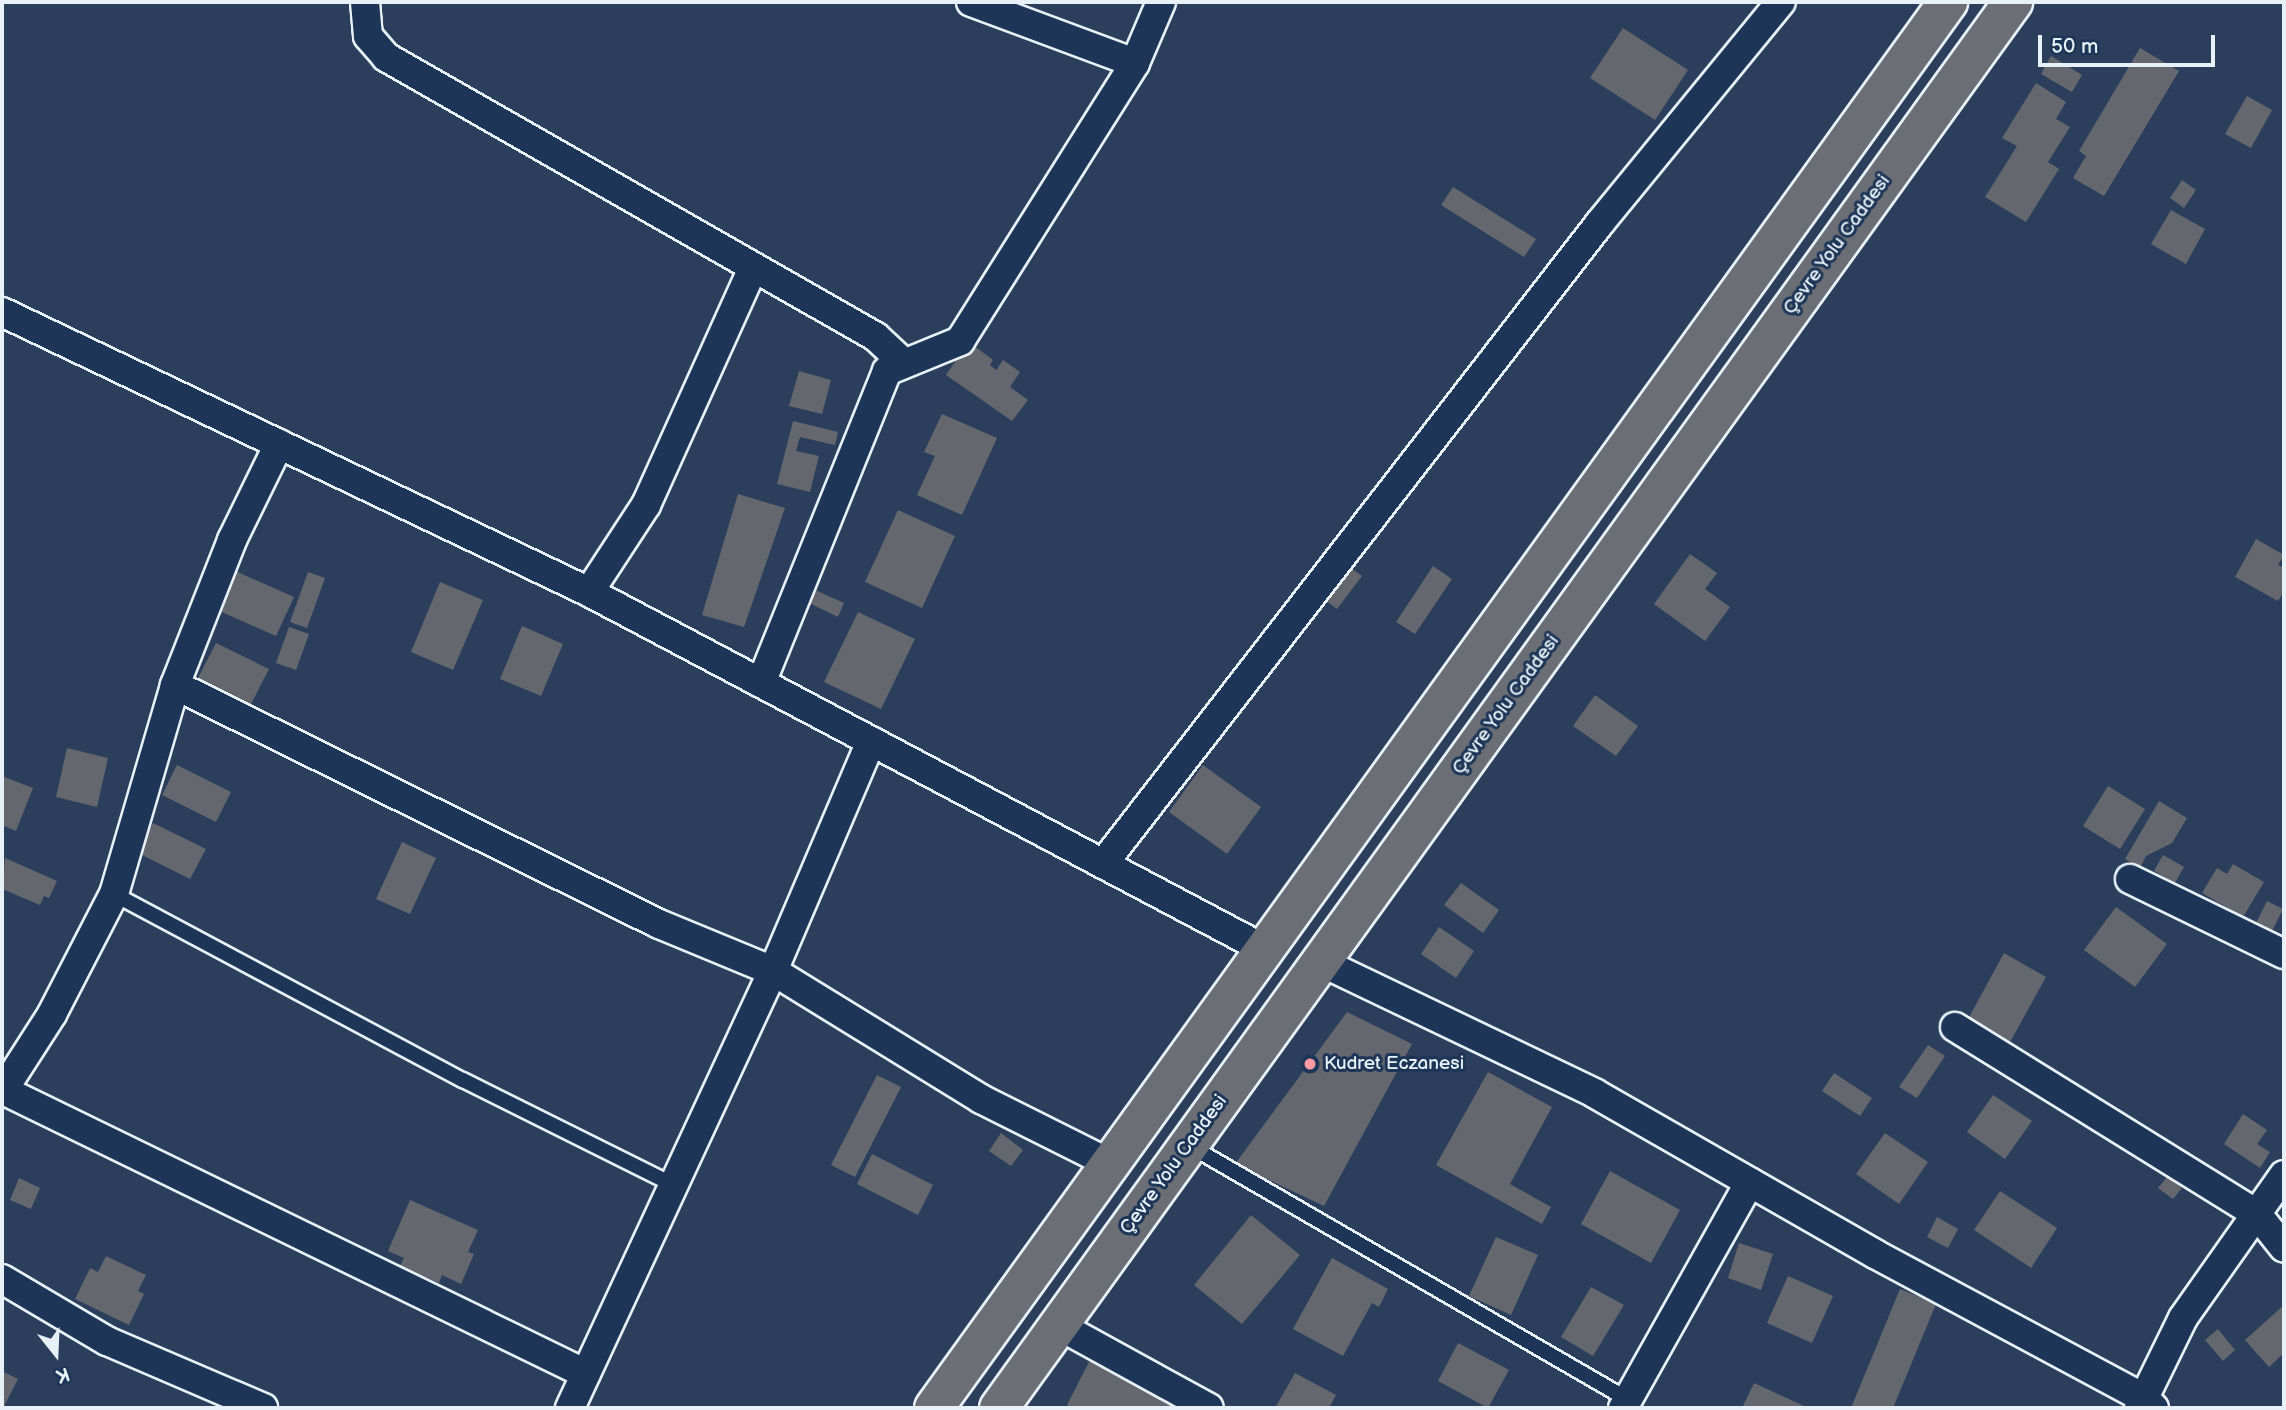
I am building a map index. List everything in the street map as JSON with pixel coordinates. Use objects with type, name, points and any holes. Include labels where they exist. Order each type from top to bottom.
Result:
[{"type":"highway","points":[[934,1408],[1948,2]]},
{"type":"highway","name":"Çevre Yolu Caddesi","points":[[999,1408],[2013,2]]},
{"type":"street","points":[[365,2],[368,36],[386,57],[876,337],[904,363]]},
{"type":"street","points":[[971,2],[1135,63]]},
{"type":"street","points":[[761,683],[887,370],[960,341],[1135,63],[1161,2]]},
{"type":"street","points":[[1103,864],[1599,224],[1781,2]]},
{"type":"street","points":[[589,592],[646,505],[753,268]]},
{"type":"street","points":[[2,312],[589,592],[1266,950]]},
{"type":"street","points":[[279,444],[232,540],[175,685],[114,894],[52,1014],[2,1091],[586,1374]]},
{"type":"street","points":[[175,685],[659,924],[773,971],[981,1099],[1111,1164]]},
{"type":"street","points":[[570,1408],[773,971],[871,741]]},
{"type":"street","points":[[2130,879],[2284,954]]},
{"type":"street","points":[[1321,962],[1594,1093],[2146,1405],[2183,1318],[2284,1175]]},
{"type":"street","points":[[1955,1027],[2257,1214],[2284,1248]]},
{"type":"street","points":[[1625,1404],[1750,1182]]},
{"type":"street","points":[[2,1279],[107,1341],[263,1408]]},
{"type":"street","points":[[1058,1325],[1209,1408]]},
{"type":"lane","points":[[114,894],[463,1080],[674,1185]]},
{"type":"lane","points":[[1188,1145],[1625,1404]]},
{"type":"building","points":[[1623,28],[1688,70],[1655,120],[1590,78]]},
{"type":"building","points":[[2140,48],[2179,71],[2104,196],[2073,178],[2086,156],[2079,151]]},
{"type":"building","points":[[2051,56],[2082,75],[2072,92],[2041,74]]},
{"type":"building","points":[[2036,83],[2066,102],[2056,119],[2070,127],[2048,162],[2059,169],[2026,222],[1985,197],[2017,146],[2002,138]]},
{"type":"building","points":[[2247,96],[2272,110],[2251,148],[2225,134]]},
{"type":"building","points":[[2182,180],[2196,190],[2184,208],[2170,198]]},
{"type":"building","points":[[1453,187],[1536,239],[1524,257],[1441,205]]},
{"type":"building","points":[[2171,210],[2205,229],[2186,264],[2151,244]]},
{"type":"building","points":[[969,342],[993,360],[990,365],[996,370],[1003,360],[1020,372],[1010,387],[1028,400],[1012,421],[946,375]]},
{"type":"building","points":[[799,371],[831,380],[822,414],[789,406]]},
{"type":"building","points":[[942,414],[997,438],[962,515],[917,495],[935,456],[924,452]]},
{"type":"building","points":[[793,421],[838,432],[835,445],[800,437],[796,451],[819,456],[810,492],[777,484]]},
{"type":"building","points":[[738,494],[785,508],[744,627],[702,615]]},
{"type":"building","points":[[898,510],[955,536],[922,608],[865,582]]},
{"type":"building","points":[[2256,539],[2284,555],[2278,565],[2284,568],[2284,591],[2278,601],[2235,577]]},
{"type":"building","points":[[1690,554],[1717,573],[1705,589],[1730,607],[1705,641],[1654,604]]},
{"type":"building","points":[[1343,562],[1362,576],[1337,609],[1318,595]]},
{"type":"building","points":[[1433,566],[1452,579],[1415,634],[1396,622]]},
{"type":"building","points":[[233,570],[294,597],[276,636],[215,609]]},
{"type":"building","points":[[308,572],[325,578],[307,628],[290,622]]},
{"type":"building","points":[[440,582],[483,600],[453,670],[411,652]]},
{"type":"building","points":[[813,589],[844,603],[838,617],[807,602]]},
{"type":"building","points":[[858,612],[915,639],[881,709],[824,682]]},
{"type":"building","points":[[522,626],[563,644],[541,696],[500,679]]},
{"type":"building","points":[[289,627],[309,634],[296,670],[276,663]]},
{"type":"building","points":[[216,643],[269,669],[250,706],[197,680]]},
{"type":"building","points":[[1595,695],[1638,726],[1616,756],[1573,726]]},
{"type":"building","points":[[67,748],[108,758],[97,807],[56,797]]},
{"type":"building","points":[[177,765],[231,792],[216,822],[162,795]]},
{"type":"building","points":[[1203,765],[1261,807],[1227,854],[1169,812]]},
{"type":"building","points":[[2,776],[33,788],[16,831],[2,825]]},
{"type":"building","points":[[2108,786],[2145,809],[2120,849],[2083,826]]},
{"type":"building","points":[[2159,801],[2187,818],[2172,843],[2146,856],[2140,868],[2125,859]]},
{"type":"building","points":[[153,823],[206,849],[190,879],[138,853]]},
{"type":"building","points":[[402,842],[436,858],[410,914],[376,899]]},
{"type":"building","points":[[2163,855],[2184,867],[2175,883],[2154,871]]},
{"type":"building","points":[[5,858],[57,881],[49,898],[44,896],[40,905],[2,889]]},
{"type":"building","points":[[2233,864],[2264,882],[2243,917],[2202,893],[2217,868],[2227,874]]},
{"type":"building","points":[[1461,883],[1499,910],[1483,933],[1444,905]]},
{"type":"building","points":[[2267,901],[2283,909],[2271,933],[2255,925]]},
{"type":"building","points":[[2116,907],[2167,944],[2135,987],[2084,950]]},
{"type":"building","points":[[1439,927],[1474,951],[1456,978],[1421,954]]},
{"type":"building","points":[[2004,953],[2046,977],[2009,1044],[1967,1021]]},
{"type":"building","points":[[1347,1012],[1412,1044],[1324,1206],[1235,1164]]},
{"type":"building","points":[[1928,1045],[1945,1056],[1917,1098],[1899,1087]]},
{"type":"building","points":[[1488,1072],[1552,1107],[1510,1184],[1551,1207],[1542,1224],[1436,1165]]},
{"type":"building","points":[[1834,1073],[1872,1098],[1860,1116],[1822,1091]]},
{"type":"building","points":[[877,1075],[901,1087],[855,1177],[831,1165]]},
{"type":"building","points":[[1993,1095],[2032,1121],[2005,1159],[1967,1132]]},
{"type":"building","points":[[2243,1114],[2267,1130],[2257,1144],[2270,1152],[2260,1168],[2224,1144]]},
{"type":"building","points":[[1001,1133],[1023,1150],[1011,1166],[989,1151]]},
{"type":"building","points":[[1885,1133],[1928,1162],[1899,1204],[1856,1174]]},
{"type":"building","points":[[872,1154],[933,1185],[918,1215],[857,1184]]},
{"type":"building","points":[[1610,1171],[1680,1210],[1651,1263],[1581,1224]]},
{"type":"building","points":[[2167,1177],[2182,1188],[2173,1199],[2158,1188]]},
{"type":"building","points":[[19,1178],[40,1188],[31,1209],[10,1200]]},
{"type":"building","points":[[2000,1191],[2057,1228],[2031,1268],[1974,1230]]},
{"type":"building","points":[[410,1200],[478,1230],[468,1252],[474,1254],[461,1284],[442,1275],[439,1283],[400,1266],[404,1258],[388,1251]]},
{"type":"building","points":[[1251,1215],[1300,1255],[1242,1324],[1194,1285]]},
{"type":"building","points":[[1937,1217],[1958,1229],[1948,1248],[1927,1237]]},
{"type":"building","points":[[1496,1237],[1538,1255],[1511,1315],[1469,1296]]},
{"type":"building","points":[[1739,1243],[1773,1254],[1761,1290],[1728,1278]]},
{"type":"building","points":[[106,1256],[146,1275],[138,1291],[144,1294],[129,1325],[75,1299],[90,1268],[98,1272]]},
{"type":"building","points":[[1332,1258],[1388,1289],[1379,1307],[1372,1303],[1343,1356],[1293,1329]]},
{"type":"building","points":[[1788,1276],[1833,1296],[1812,1343],[1767,1323]]},
{"type":"building","points":[[1591,1287],[1624,1305],[1593,1356],[1561,1337]]},
{"type":"building","points":[[1900,1289],[1936,1304],[1893,1408],[1851,1408]]},
{"type":"building","points":[[2284,1305],[2284,1353],[2269,1367],[2245,1340]]},
{"type":"building","points":[[2218,1329],[2235,1350],[2223,1361],[2205,1340]]},
{"type":"building","points":[[1458,1343],[1509,1370],[1488,1408],[1438,1381]]},
{"type":"building","points":[[1094,1352],[1202,1408],[1073,1408],[1067,1405]]},
{"type":"building","points":[[2,1371],[18,1379],[3,1408],[2,1408]]},
{"type":"building","points":[[1295,1373],[1336,1395],[1329,1408],[1275,1408]]},
{"type":"building","points":[[1754,1383],[1804,1406],[1742,1408]]},
{"type":"place","name":"Kudret Eczanesi","points":[[1310,1064]]}]
